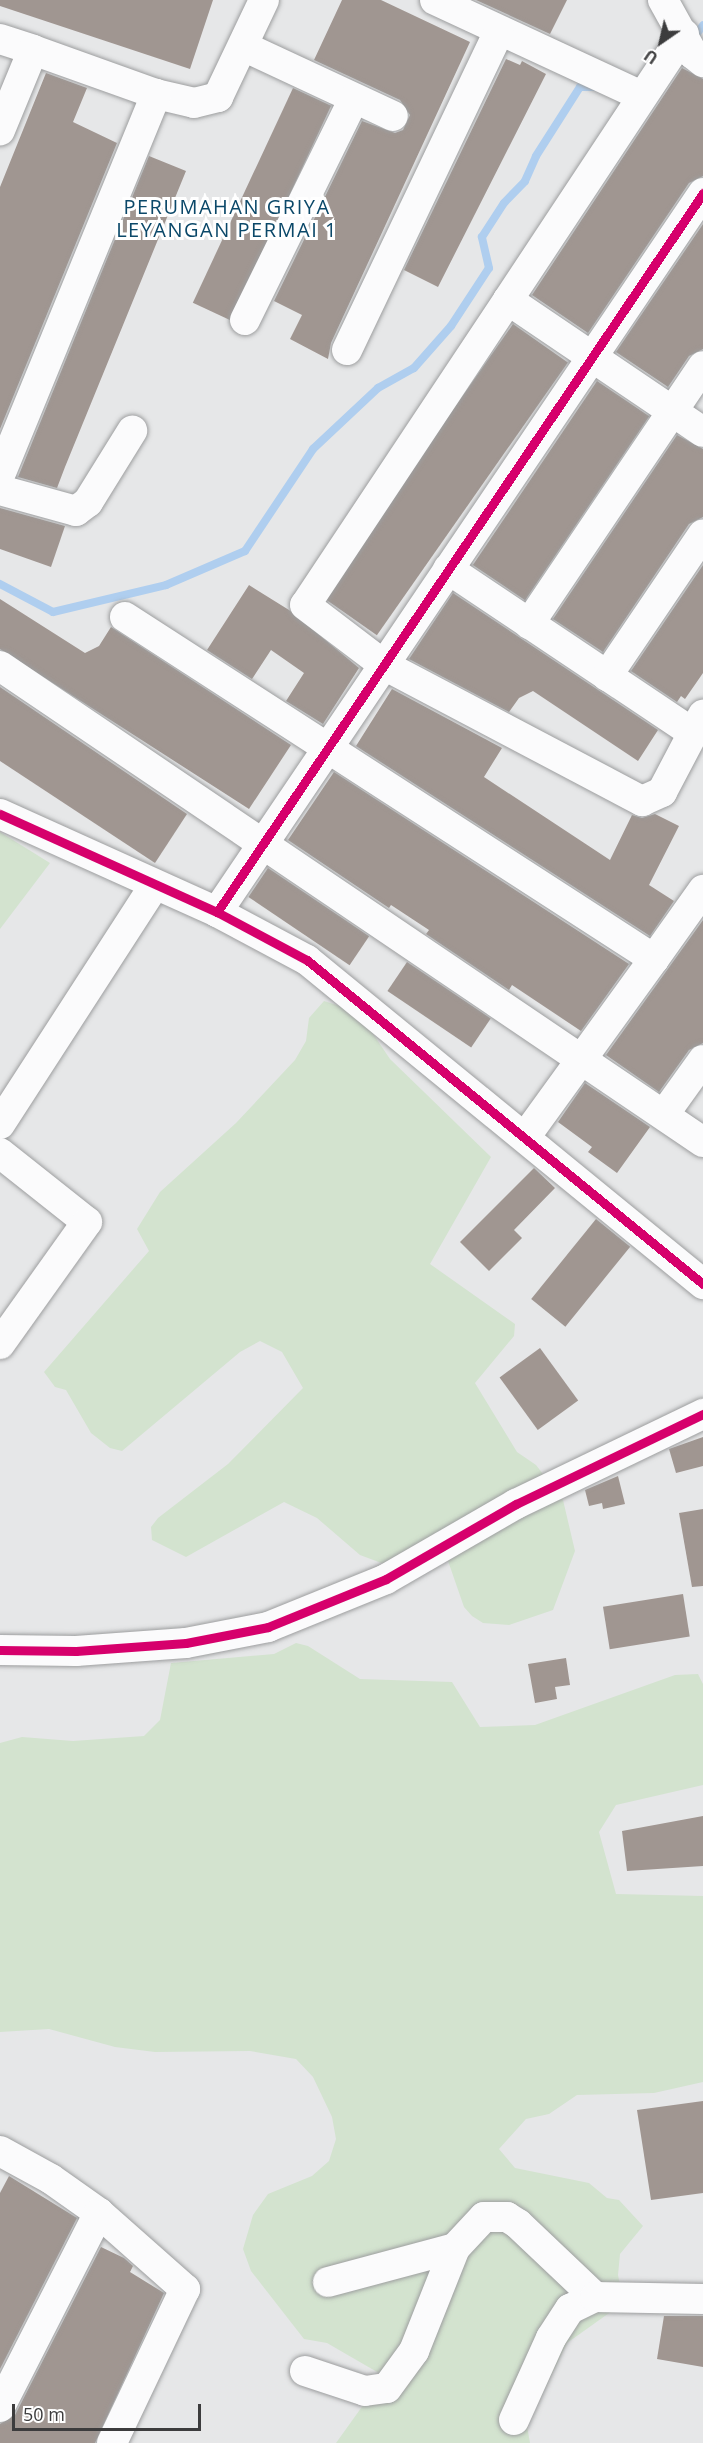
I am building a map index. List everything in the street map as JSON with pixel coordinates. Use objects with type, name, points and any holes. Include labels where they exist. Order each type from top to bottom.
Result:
[{"type":"street","points":[[0,39],[156,94],[194,103],[210,102],[224,91],[264,0]]},
{"type":"street","points":[[435,0],[640,103]]},
{"type":"street","points":[[448,569],[607,676],[698,724],[662,792],[642,801],[384,665],[307,609],[305,601],[640,103],[691,46],[671,2]]},
{"type":"street","points":[[347,350],[499,32]]},
{"type":"street","points":[[245,47],[393,116]]},
{"type":"street","points":[[0,130],[33,50]]},
{"type":"street","points":[[0,475],[156,94]]},
{"type":"street","points":[[244,320],[354,98]]},
{"type":"street","points":[[217,912],[703,193]]},
{"type":"street","points":[[508,300],[703,432]]},
{"type":"street","points":[[529,624],[703,366]]},
{"type":"street","points":[[0,490],[76,511],[88,502],[132,431]]},
{"type":"street","points":[[607,676],[703,534]]},
{"type":"street","points":[[125,617],[654,959]]},
{"type":"street","points":[[0,666],[666,1113],[703,1142]]},
{"type":"street","points":[[0,814],[270,937],[340,984],[703,1284]]},
{"type":"street","points":[[0,1124],[154,886]]},
{"type":"street","points":[[526,1136],[703,890]]},
{"type":"street","points":[[666,1113],[703,1060]]},
{"type":"street","points":[[0,1344],[87,1221],[3,1162]]},
{"type":"street","points":[[6,1644],[76,1651],[186,1643],[268,1627],[312,1612],[386,1579],[516,1504],[703,1414]]},
{"type":"street","points":[[1,2155],[51,2179],[99,2213],[181,2282],[186,2293],[112,2443]]},
{"type":"street","points":[[0,2407],[99,2213]]},
{"type":"street","points":[[305,2371],[365,2391],[387,2388],[414,2350],[455,2248],[484,2217],[507,2217],[595,2297]]},
{"type":"street","points":[[328,2282],[455,2248]]},
{"type":"street","points":[[514,2420],[551,2338],[570,2309],[595,2297],[703,2299]]},
{"type":"green space","points":[[0,832],[50,863],[0,929]]},
{"type":"green space","points":[[324,1001],[346,1008],[365,1022],[390,1059],[491,1157],[430,1264],[515,1324],[514,1336],[475,1383],[517,1452],[536,1465],[563,1500],[575,1551],[553,1610],[509,1625],[483,1623],[472,1616],[464,1607],[447,1558],[392,1567],[360,1555],[317,1518],[284,1502],[186,1557],[152,1540],[151,1527],[158,1518],[228,1464],[303,1388],[282,1352],[260,1341],[240,1352],[122,1451],[110,1448],[91,1433],[66,1390],[55,1387],[44,1372],[149,1251],[137,1229],[160,1192],[236,1123],[295,1060],[306,1041],[309,1018]]},
{"type":"green space","points":[[296,1643],[308,1646],[360,1679],[452,1682],[480,1727],[535,1725],[675,1675],[698,1674],[703,1684],[703,1785],[616,1805],[599,1832],[616,1894],[703,1896],[703,2082],[654,2093],[577,2095],[549,2114],[526,2119],[499,2149],[515,2168],[589,2183],[607,2198],[619,2200],[643,2226],[620,2254],[618,2275],[622,2295],[612,2311],[567,2343],[527,2426],[530,2443],[336,2443],[384,2376],[327,2343],[304,2339],[251,2271],[243,2249],[253,2215],[268,2194],[312,2176],[329,2161],[336,2139],[332,2117],[313,2077],[296,2059],[250,2051],[155,2052],[115,2047],[49,2029],[0,2032],[0,1743],[22,1737],[73,1741],[144,1736],[160,1720],[171,1663],[274,1654]]},
{"type":"building","points":[[0,0],[213,0],[190,69],[0,6]]},
{"type":"building","points":[[342,0],[381,0],[470,42],[331,343],[328,359],[290,339],[302,315],[274,301],[362,121],[395,133],[403,130],[410,115],[400,100],[314,60]]},
{"type":"building","points":[[476,0],[567,0],[550,34]]},
{"type":"building","points":[[506,59],[520,65],[522,61],[546,74],[438,287],[404,270]]},
{"type":"building","points":[[682,68],[703,79],[703,176],[689,183],[588,333],[532,295]]},
{"type":"building","points":[[46,73],[87,88],[73,122],[117,143],[0,429],[0,187]]},
{"type":"building","points":[[293,88],[331,106],[231,321],[193,303]]},
{"type":"building","points":[[149,156],[186,171],[57,488],[18,477]]},
{"type":"building","points":[[703,224],[703,349],[689,356],[668,387],[616,352]]},
{"type":"building","points":[[513,324],[568,362],[377,635],[322,597]]},
{"type":"building","points":[[597,381],[649,416],[525,600],[473,565]]},
{"type":"building","points":[[677,435],[703,449],[703,517],[689,524],[603,652],[553,619]]},
{"type":"building","points":[[0,508],[65,526],[51,567],[0,549]]},
{"type":"building","points":[[703,565],[703,673],[685,699],[681,696],[677,702],[631,671]]},
{"type":"building","points":[[249,585],[289,610],[359,668],[323,724],[286,701],[304,673],[271,650],[252,679],[207,650]]},
{"type":"building","points":[[453,593],[658,730],[638,761],[533,691],[519,698],[509,712],[409,659]]},
{"type":"building","points":[[0,599],[85,653],[99,646],[111,627],[291,745],[249,809],[0,649]]},
{"type":"building","points":[[0,687],[187,814],[155,863],[0,761]]},
{"type":"building","points":[[392,689],[502,748],[484,777],[610,860],[632,815],[642,818],[655,814],[679,826],[649,885],[674,901],[650,936],[356,746]]},
{"type":"building","points":[[334,772],[629,964],[581,1031],[512,985],[509,990],[426,934],[429,930],[391,905],[389,908],[288,840]]},
{"type":"building","points":[[268,868],[369,936],[350,965],[248,897]]},
{"type":"building","points":[[703,920],[703,1043],[689,1050],[659,1092],[606,1055]]},
{"type":"building","points":[[407,962],[491,1018],[471,1047],[387,991]]},
{"type":"building","points":[[585,1083],[650,1127],[617,1173],[588,1152],[592,1147],[558,1122]]},
{"type":"building","points":[[534,1168],[555,1188],[514,1230],[522,1238],[489,1271],[460,1242]]},
{"type":"building","points":[[596,1219],[630,1247],[565,1327],[531,1299]]},
{"type":"building","points":[[540,1348],[578,1401],[538,1430],[500,1377]]},
{"type":"building","points":[[703,1437],[703,1466],[676,1473],[669,1449]]},
{"type":"building","points":[[618,1476],[625,1504],[603,1509],[602,1503],[589,1506],[585,1490]]},
{"type":"building","points":[[703,1509],[703,1586],[692,1587],[679,1513]]},
{"type":"building","points":[[683,1594],[690,1636],[610,1649],[603,1607]]},
{"type":"building","points":[[566,1658],[570,1685],[555,1687],[557,1699],[535,1703],[528,1664]]},
{"type":"building","points":[[703,1816],[703,1866],[627,1871],[622,1831]]},
{"type":"building","points":[[703,2101],[703,2193],[651,2200],[637,2110]]},
{"type":"building","points":[[9,2176],[77,2218],[0,2369],[0,2193]]},
{"type":"building","points":[[101,2247],[124,2258],[133,2266],[130,2272],[164,2293],[95,2443],[0,2443],[0,2424],[15,2415]]},
{"type":"building","points":[[664,2316],[703,2316],[703,2367],[657,2359]]},
{"type":"waterway","points":[[693,39],[703,25]]},
{"type":"waterway","points":[[0,584],[53,612],[166,585],[245,551],[313,449],[378,388],[414,368],[451,326],[489,268],[482,237],[504,203],[525,181],[536,156],[580,87],[595,87]]},
{"type":"cycle path","points":[[217,912],[703,193]]},
{"type":"cycle path","points":[[0,814],[217,912],[307,960],[703,1284]]},
{"type":"cycle path","points":[[0,1650],[76,1651],[186,1643],[268,1627],[386,1579],[516,1504],[703,1414]]},
{"type":"district","name":"PERUMAHAN GRIYA LEYANGAN PERMAI 1","points":[[227,218]]}]
